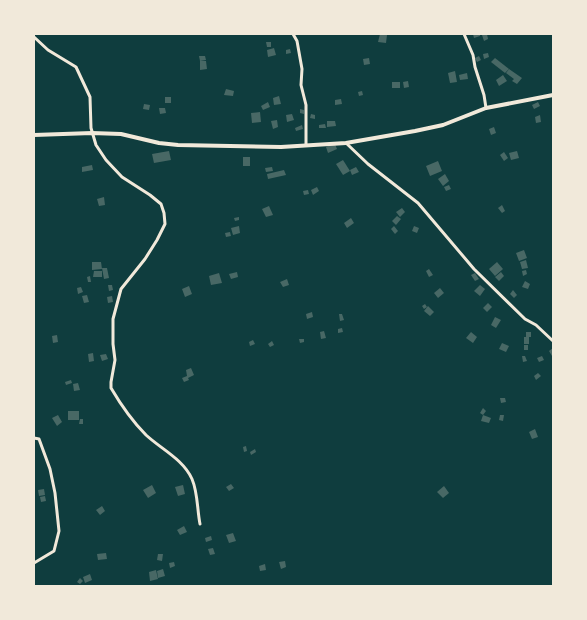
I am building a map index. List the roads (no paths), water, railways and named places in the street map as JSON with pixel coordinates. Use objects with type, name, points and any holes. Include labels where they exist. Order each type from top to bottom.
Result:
[{"type":"street","points":[[293,34],[297,41],[302,69],[301,85],[306,105],[306,145]]},
{"type":"street","points":[[464,34],[473,55],[486,108]]},
{"type":"street","points":[[34,37],[48,50],[76,67],[90,97],[92,133],[96,145],[106,160],[122,177],[150,194],[161,204],[165,224],[145,259],[121,289],[113,319],[114,360],[111,382],[112,388],[131,420],[174,457],[188,473],[192,480],[197,497],[200,524]]},
{"type":"street","points":[[34,135],[92,133],[121,134],[159,143],[178,145],[281,147],[346,143],[443,125],[486,108],[553,95]]},
{"type":"street","points":[[346,143],[368,164],[418,203],[474,269],[525,319],[536,326],[553,341]]},
{"type":"street","points":[[34,438],[39,439],[50,469],[55,493],[59,531],[54,551],[34,563]]}]
